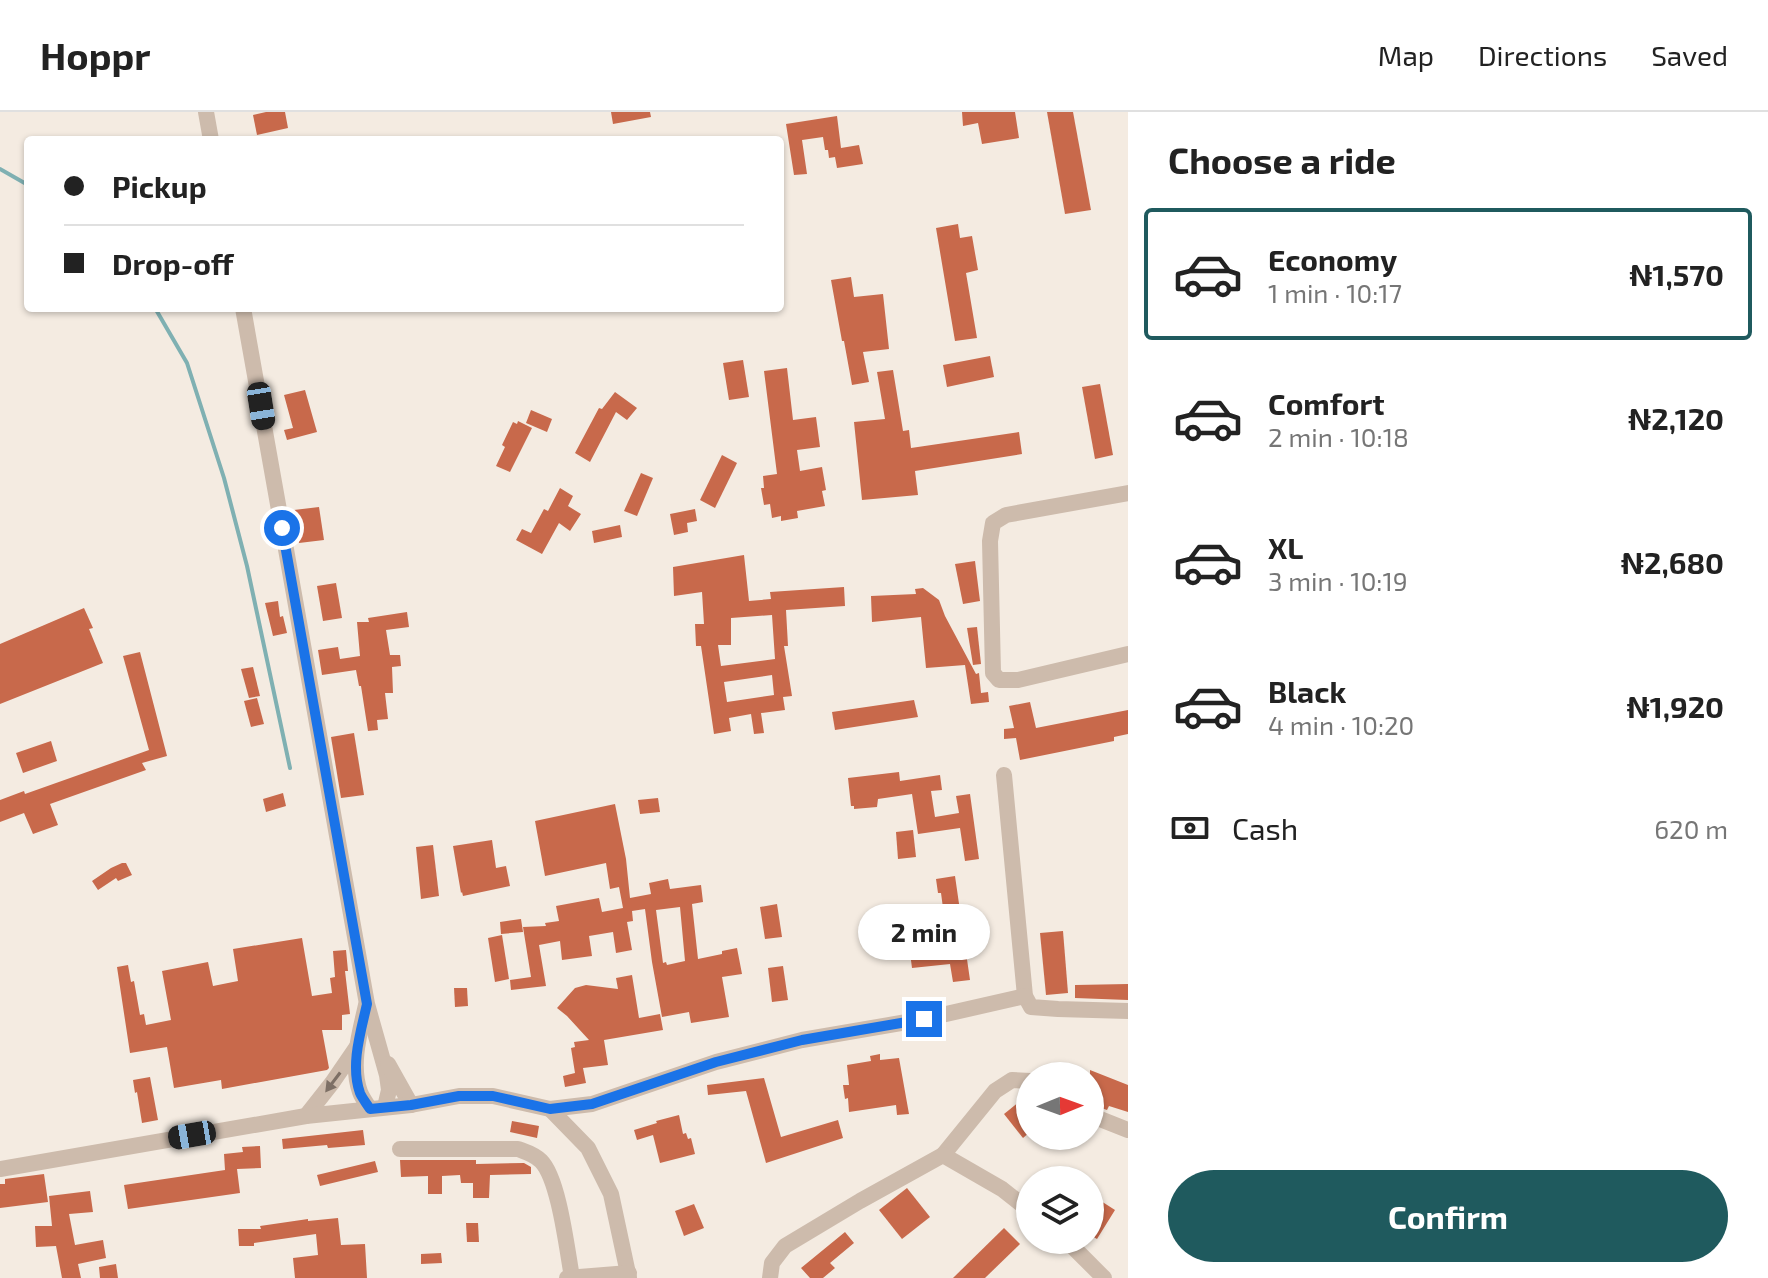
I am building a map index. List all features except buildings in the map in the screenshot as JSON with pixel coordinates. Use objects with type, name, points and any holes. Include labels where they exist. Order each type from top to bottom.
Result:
[{"type":"street","points":[[206,112],[210,136]]},
{"type":"street","points":[[244,312],[367,1004],[389,1090],[377,1108]]},
{"type":"street","points":[[1128,493],[1006,515],[993,523],[990,541],[993,673],[999,680],[1018,680],[1128,654]]},
{"type":"street","points":[[1004,775],[1025,996],[1031,1007],[1128,1011]]},
{"type":"street","points":[[0,1169],[306,1116],[411,1105],[459,1096],[493,1096],[550,1109],[592,1104],[716,1062],[802,1040],[924,1019],[1025,996]]},
{"type":"street","points":[[367,1004],[357,1047],[357,1064],[360,1093],[377,1108]]},
{"type":"street","points":[[306,1116],[357,1047]]},
{"type":"street","points":[[381,1053],[411,1105]]},
{"type":"street","points":[[770,1278],[772,1263],[785,1246],[943,1155],[995,1091],[1016,1080]]},
{"type":"street","points":[[400,1149],[518,1149],[531,1153],[542,1162],[555,1191],[570,1278],[629,1275],[611,1194],[588,1148],[550,1109]]},
{"type":"street","points":[[1104,1121],[1128,1130]]},
{"type":"street","points":[[943,1155],[1016,1200]]},
{"type":"street","points":[[1080,1254],[1104,1278]]},
{"type":"waterway","points":[[0,169],[24,183]]},
{"type":"waterway","points":[[157,312],[187,363],[224,478],[247,566],[290,768]]},
{"type":"route","points":[[282,528],[367,1004],[357,1047],[357,1064],[360,1093],[370,1109],[459,1096],[493,1096],[550,1109],[592,1104],[716,1062],[802,1040],[924,1019]]}]
